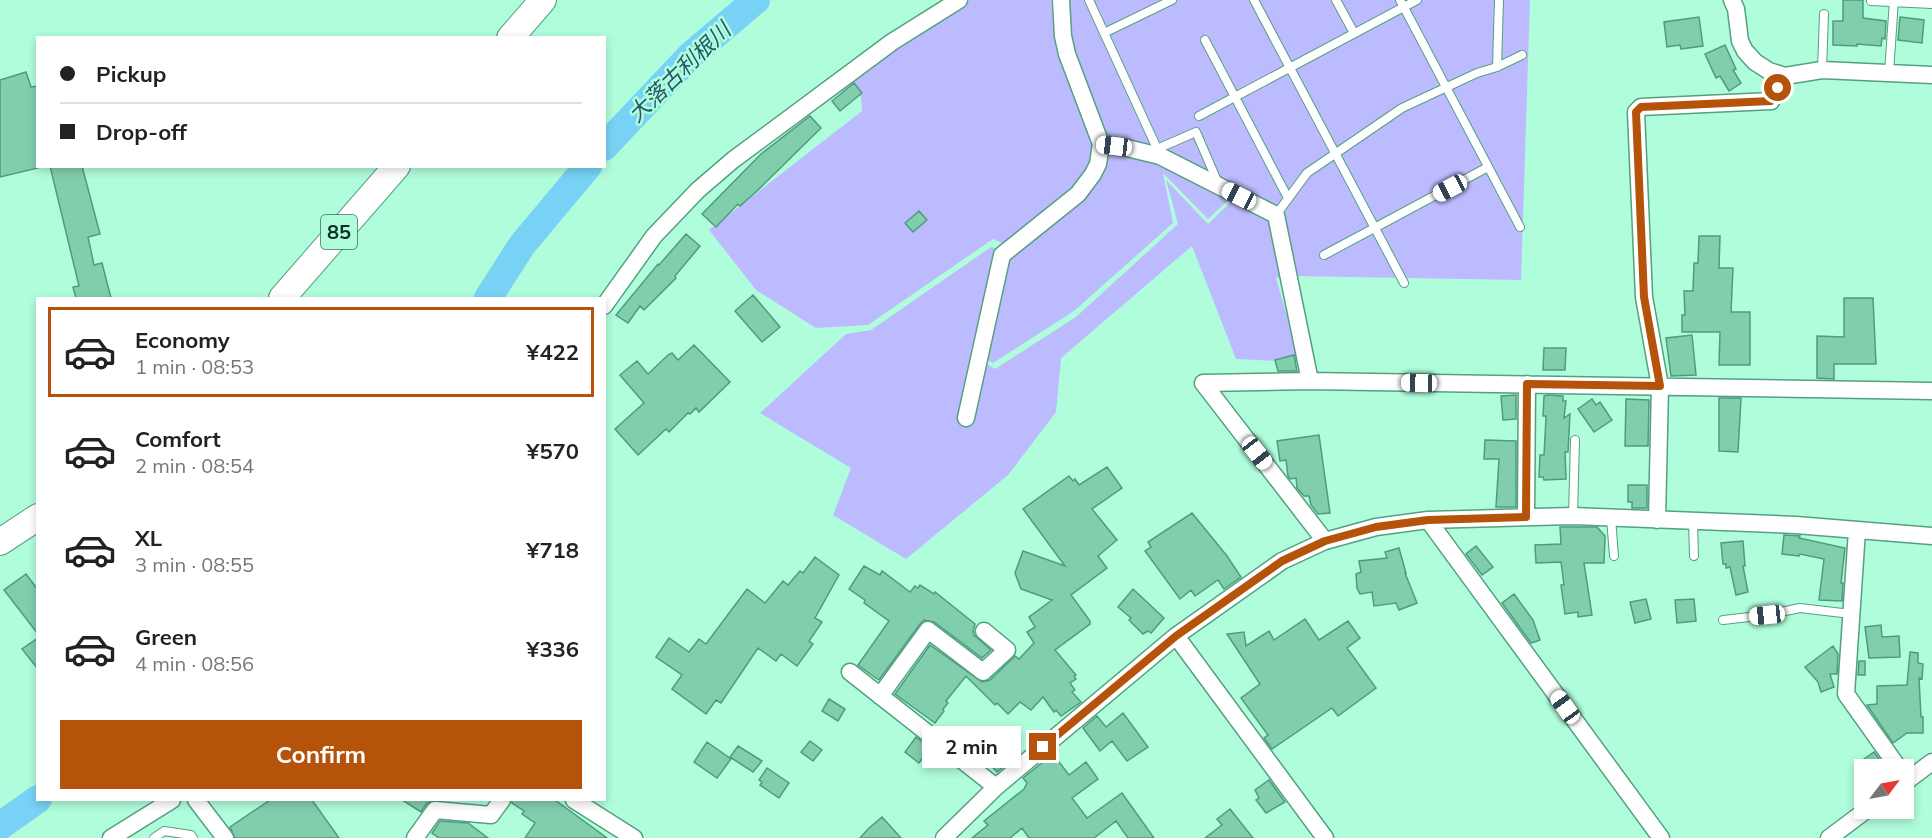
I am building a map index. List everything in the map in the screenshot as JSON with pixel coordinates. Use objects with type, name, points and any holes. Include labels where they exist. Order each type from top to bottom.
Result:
[{"type":"main road","points":[[512,36],[543,0]]},
{"type":"main road","name":"85","points":[[283,297],[395,168]]},
{"type":"main road","points":[[0,542],[36,518]]},
{"type":"street","points":[[606,303],[654,236],[698,190],[742,153],[892,42],[959,0]]},
{"type":"street","points":[[966,418],[1002,255],[1078,194],[1098,164],[1101,144],[1067,54],[1063,36],[1061,0]]},
{"type":"street","points":[[1732,0],[1736,9],[1740,40],[1745,51],[1755,62],[1769,71],[1785,76],[1822,70],[1932,75]]},
{"type":"street","points":[[1657,520],[1660,386],[1644,297],[1636,112],[1641,107],[1771,101],[1785,76]]},
{"type":"street","points":[[1101,144],[1158,153],[1276,215],[1310,381]]},
{"type":"street","points":[[1325,541],[1203,383],[1310,381],[1932,391]]},
{"type":"street","points":[[1526,517],[1527,384]]},
{"type":"street","points":[[944,838],[996,787],[1176,636],[1282,561],[1325,541],[1376,527],[1428,520],[1573,516],[1857,530],[1932,536]]},
{"type":"street","points":[[1428,520],[1661,838]]},
{"type":"street","points":[[1857,530],[1846,694],[1891,759]]},
{"type":"street","points":[[880,696],[928,630],[982,672],[1007,650],[984,631]]},
{"type":"street","points":[[1176,636],[1325,838]]},
{"type":"street","points":[[850,672],[996,787]]},
{"type":"street","points":[[1914,772],[1932,762]]},
{"type":"street","points":[[111,838],[170,801]]},
{"type":"street","points":[[197,801],[225,838]]},
{"type":"street","points":[[415,838],[435,810],[491,815],[501,801]]},
{"type":"street","points":[[575,801],[627,836]]},
{"type":"street","points":[[1829,838],[1854,819]]},
{"type":"lane","points":[[1089,0],[1158,153],[1196,132],[1220,187]]},
{"type":"lane","points":[[1104,33],[1172,0]]},
{"type":"lane","points":[[1254,0],[1404,283]]},
{"type":"lane","points":[[1336,0],[1354,33]]},
{"type":"lane","points":[[1199,116],[1354,33],[1402,4],[1417,0]]},
{"type":"lane","points":[[1497,67],[1498,0]]},
{"type":"lane","points":[[1871,1],[1932,4]]},
{"type":"lane","points":[[1889,73],[1894,1]]},
{"type":"lane","points":[[1402,4],[1520,227]]},
{"type":"lane","points":[[1822,70],[1824,14]]},
{"type":"lane","points":[[1205,40],[1288,198]]},
{"type":"lane","points":[[1276,215],[1307,173],[1402,108],[1522,55]]},
{"type":"lane","points":[[1324,255],[1488,167]]},
{"type":"lane","points":[[1573,516],[1575,440]]},
{"type":"lane","points":[[1611,518],[1614,556]]},
{"type":"lane","points":[[1693,521],[1694,556]]},
{"type":"lane","points":[[1723,620],[1767,615],[1800,608],[1851,614]]},
{"type":"lane","points":[[154,838],[164,831],[191,835],[192,838]]},
{"type":"shaded area","points":[[970,0],[1051,0],[1056,48],[1093,142],[1240,189],[1208,219],[1163,173],[1173,223],[1074,311],[993,363],[978,354],[1008,246],[993,239],[868,325],[816,328],[756,290],[709,230],[862,111],[861,97],[848,82],[896,47]]},
{"type":"shaded area","points":[[1053,0],[1530,0],[1521,280],[1292,276],[1276,278],[1300,362],[1236,359],[1192,246],[1061,358],[1056,412],[1008,475],[906,559],[833,515],[851,468],[760,413],[846,334],[871,330],[991,247],[1000,250],[970,353],[995,369],[1076,317],[1178,224],[1166,180],[1208,224],[1245,188],[1095,140]]},
{"type":"building","points":[[1843,0],[1863,0],[1863,18],[1886,21],[1885,39],[1882,38],[1881,46],[1833,45],[1833,21],[1843,21]]},
{"type":"building","points":[[1699,17],[1703,46],[1681,49],[1680,45],[1667,47],[1664,22]]},
{"type":"building","points":[[1900,17],[1924,20],[1922,43],[1898,40]]},
{"type":"building","points":[[1725,45],[1736,69],[1733,70],[1741,83],[1729,91],[1720,76],[1716,78],[1705,54]]},
{"type":"building","points":[[26,72],[31,87],[36,86],[36,168],[38,168],[0,177],[0,80]]},
{"type":"building","points":[[854,83],[862,93],[840,111],[832,101]]},
{"type":"building","points":[[810,116],[821,128],[758,190],[740,206],[738,204],[716,227],[702,214],[761,154]]},
{"type":"building","points":[[50,168],[83,168],[100,234],[88,237],[94,265],[102,263],[111,297],[76,297],[73,287],[79,286]]},
{"type":"building","points":[[919,211],[927,220],[913,232],[905,223]]},
{"type":"building","points":[[686,234],[700,246],[675,276],[676,278],[644,310],[640,306],[628,323],[616,315],[658,264]]},
{"type":"building","points":[[1699,236],[1720,236],[1719,268],[1733,268],[1731,312],[1750,312],[1750,365],[1719,365],[1720,332],[1682,332],[1682,315],[1685,315],[1684,291],[1693,291],[1694,263],[1698,263]]},
{"type":"building","points":[[753,295],[780,327],[762,342],[735,311]]},
{"type":"building","points":[[1844,298],[1873,298],[1876,364],[1834,364],[1834,379],[1817,378],[1817,336],[1844,337]]},
{"type":"building","points":[[1692,335],[1696,375],[1671,376],[1666,338]]},
{"type":"building","points":[[694,345],[730,382],[699,412],[696,408],[690,414],[688,413],[669,432],[666,429],[638,455],[615,429],[644,403],[620,375],[637,361],[648,374],[668,355],[672,353],[678,360]]},
{"type":"building","points":[[1544,348],[1566,348],[1565,370],[1543,370]]},
{"type":"building","points":[[1294,355],[1297,371],[1278,371],[1275,360]]},
{"type":"building","points":[[1516,395],[1516,419],[1503,420],[1501,396]]},
{"type":"building","points":[[1544,396],[1563,396],[1563,401],[1566,401],[1564,418],[1570,414],[1568,452],[1565,452],[1566,479],[1544,480],[1543,477],[1539,477],[1540,455],[1544,455],[1546,416],[1543,416]]},
{"type":"building","points":[[1719,398],[1741,398],[1738,452],[1719,451]]},
{"type":"building","points":[[1592,399],[1596,405],[1600,402],[1612,420],[1594,432],[1578,409]]},
{"type":"building","points":[[1626,399],[1649,400],[1648,446],[1625,446]]},
{"type":"building","points":[[1319,435],[1330,513],[1318,514],[1311,505],[1309,496],[1304,496],[1297,488],[1296,478],[1290,479],[1288,476],[1286,460],[1280,461],[1277,441]]},
{"type":"building","points":[[1485,440],[1516,441],[1516,507],[1496,507],[1499,459],[1484,459]]},
{"type":"building","points":[[1107,467],[1122,488],[1092,509],[1117,540],[1098,556],[1107,568],[1071,595],[1090,624],[1055,650],[1076,675],[1074,676],[1076,679],[1070,683],[1075,690],[1072,692],[1081,702],[1061,716],[1056,710],[1054,712],[1043,697],[1031,710],[1020,702],[1008,714],[997,703],[995,705],[966,676],[946,701],[948,703],[944,711],[935,723],[895,694],[930,645],[982,682],[990,680],[1015,656],[1019,659],[1034,643],[1027,632],[1035,627],[1029,617],[1052,600],[1021,589],[1015,573],[1023,551],[1065,566],[1023,509],[1069,476],[1079,485]]},
{"type":"building","points":[[1628,485],[1647,485],[1647,508],[1632,508],[1632,502],[1628,502]]},
{"type":"building","points":[[1192,513],[1241,577],[1224,589],[1218,580],[1195,596],[1191,590],[1180,599],[1145,551],[1151,547],[1148,542]]},
{"type":"building","points":[[1560,527],[1597,527],[1605,536],[1604,563],[1584,563],[1592,615],[1578,617],[1578,612],[1565,614],[1561,562],[1536,563],[1535,545],[1561,544]]},
{"type":"building","points":[[1784,535],[1800,536],[1799,538],[1845,548],[1841,583],[1843,583],[1842,601],[1819,600],[1824,559],[1800,554],[1799,556],[1782,554]]},
{"type":"building","points":[[1743,541],[1745,566],[1743,566],[1748,592],[1736,595],[1730,567],[1726,568],[1726,564],[1723,564],[1721,543]]},
{"type":"building","points":[[1476,546],[1493,567],[1482,575],[1466,554]]},
{"type":"building","points":[[1399,548],[1405,573],[1417,603],[1399,610],[1396,603],[1374,606],[1372,592],[1360,594],[1357,588],[1356,574],[1361,572],[1359,561],[1387,558],[1385,552]]},
{"type":"building","points":[[815,557],[839,575],[815,618],[822,622],[809,641],[813,644],[797,666],[781,654],[776,661],[758,648],[721,703],[716,700],[706,714],[672,689],[682,675],[656,657],[669,638],[689,652],[699,639],[706,644],[747,589],[765,603],[783,581],[788,585],[800,571],[803,573]]},
{"type":"building","points":[[864,566],[880,575],[882,571],[910,592],[915,586],[918,588],[920,585],[934,594],[935,592],[975,624],[974,635],[991,650],[982,658],[934,622],[924,620],[879,680],[858,665],[889,621],[849,589]]},
{"type":"building","points":[[26,574],[36,587],[36,631],[4,590]]},
{"type":"building","points":[[1133,589],[1164,618],[1151,633],[1148,631],[1143,634],[1129,620],[1131,618],[1118,607]]},
{"type":"building","points":[[1514,594],[1533,620],[1540,640],[1531,643],[1502,603]]},
{"type":"building","points":[[1646,599],[1651,619],[1635,623],[1630,602]]},
{"type":"building","points":[[1694,599],[1696,621],[1677,623],[1675,600]]},
{"type":"building","points":[[1305,619],[1319,640],[1348,621],[1360,638],[1347,648],[1376,688],[1338,716],[1332,708],[1272,749],[1264,738],[1268,735],[1241,698],[1260,684],[1227,634],[1244,632],[1246,646],[1269,631],[1274,640]]},
{"type":"building","points":[[1881,625],[1882,637],[1899,636],[1900,657],[1869,658],[1865,627]]},
{"type":"building","points":[[36,639],[36,666],[22,649]]},
{"type":"building","points":[[1833,646],[1838,654],[1837,674],[1830,674],[1834,687],[1821,692],[1818,682],[1805,667]]},
{"type":"building","points":[[1910,652],[1918,653],[1918,663],[1923,664],[1922,679],[1919,678],[1923,733],[1907,733],[1893,743],[1867,705],[1877,704],[1877,686],[1907,685]]},
{"type":"building","points":[[1859,661],[1865,661],[1865,675],[1858,675]]},
{"type":"building","points":[[829,699],[845,709],[838,721],[822,711]]},
{"type":"building","points":[[1123,713],[1148,747],[1127,761],[1112,741],[1100,751],[1083,728],[1097,716],[1106,727]]},
{"type":"building","points":[[964,729],[976,738],[967,749],[955,740]]},
{"type":"building","points":[[916,737],[930,748],[919,763],[905,752]]},
{"type":"building","points":[[995,739],[1013,759],[997,772],[979,753]]},
{"type":"building","points":[[810,741],[822,750],[813,761],[801,752]]},
{"type":"building","points":[[707,742],[731,759],[717,778],[694,762]]},
{"type":"building","points":[[738,746],[762,761],[753,772],[730,757]]},
{"type":"building","points":[[1874,752],[1879,759],[1864,759]]},
{"type":"building","points":[[1053,754],[1069,775],[1086,762],[1098,779],[1072,798],[1087,818],[1122,793],[1154,838],[1128,838],[1116,821],[1094,838],[1029,838],[1022,828],[1010,838],[972,838],[988,825],[984,821],[1024,789],[1027,783],[1023,778]]},
{"type":"building","points":[[767,768],[789,783],[779,798],[760,785],[762,782],[759,780]]},
{"type":"building","points":[[1269,780],[1285,802],[1266,813],[1256,800],[1259,798],[1255,790]]},
{"type":"building","points":[[269,801],[313,801],[339,838],[235,838],[230,827]]},
{"type":"building","points":[[404,801],[433,801],[427,803],[421,812]]},
{"type":"building","points":[[512,801],[556,801],[607,838],[525,838],[535,823],[522,814],[524,811]]},
{"type":"building","points":[[1230,809],[1253,838],[1205,838],[1222,825],[1217,819]]},
{"type":"building","points":[[882,817],[901,838],[860,838],[868,829]]},
{"type":"building","points":[[440,821],[468,823],[488,838],[439,838],[432,833]]},
{"type":"waterway","name":"大落古利根川","points":[[606,145],[690,56],[756,0]]},
{"type":"waterway","name":"大落古利根川","points":[[489,297],[522,245],[586,168]]},
{"type":"waterway","name":"大落古利根川","points":[[0,826],[36,800]]},
{"type":"route","points":[[1043,747],[1176,636],[1282,561],[1325,541],[1376,527],[1428,520],[1526,517],[1527,384],[1660,386],[1644,297],[1636,112],[1641,107],[1771,101],[1778,88]]}]
